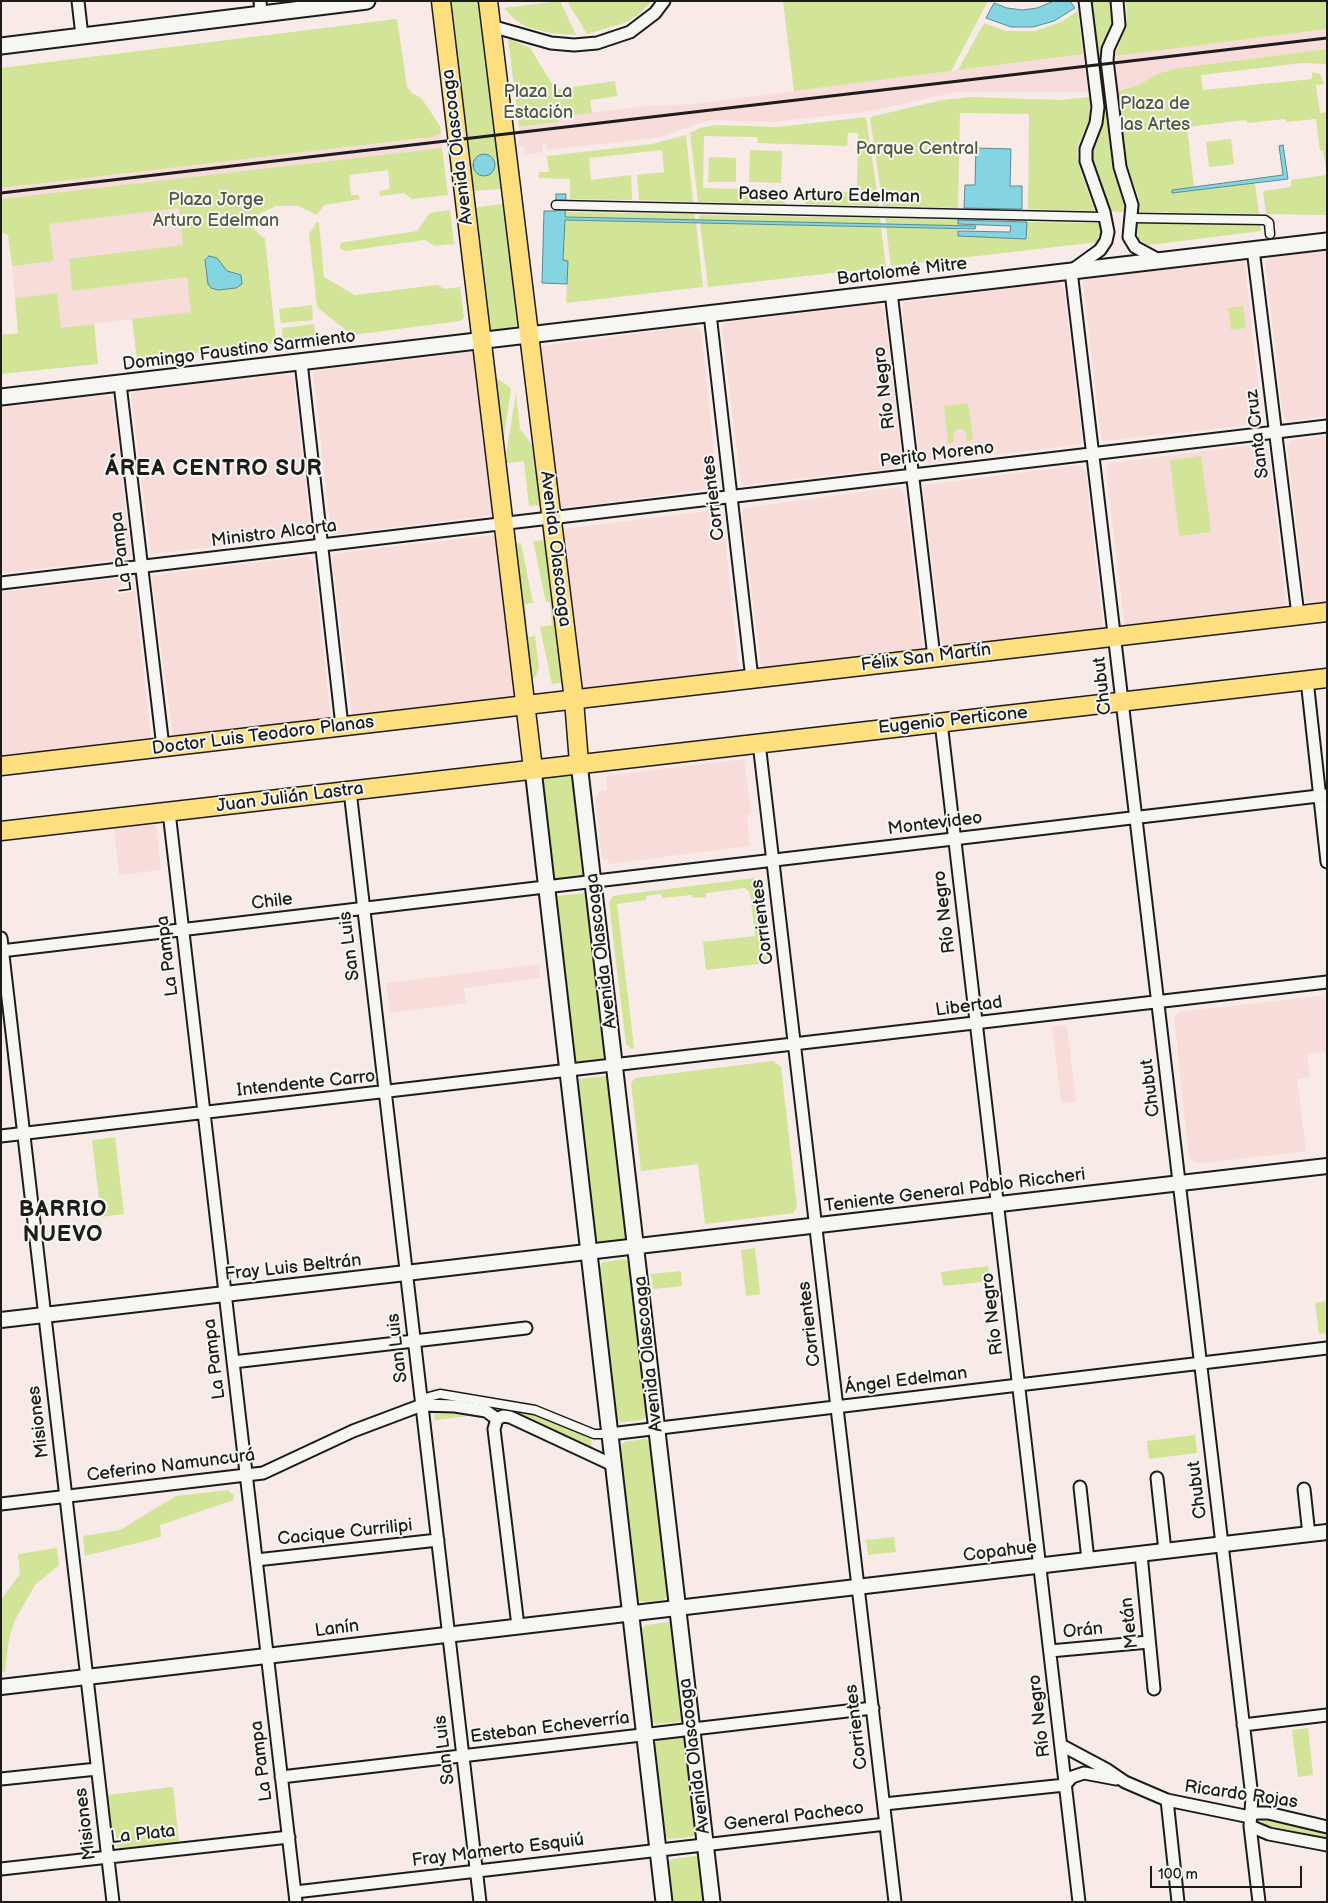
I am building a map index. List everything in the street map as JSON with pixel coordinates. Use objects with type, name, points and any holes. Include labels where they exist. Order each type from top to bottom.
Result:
[{"type":"main road","points":[[1,46],[82,36],[261,8],[366,1]]},
{"type":"main road","name":"Avenida Olascoaga","points":[[441,1],[547,888],[664,1902]]},
{"type":"main road","name":"Avenida Olascoaga","points":[[488,1],[574,700],[579,763],[712,1902]]},
{"type":"main road","name":"Bartolomé Mitre","points":[[481,341],[1327,240]]},
{"type":"main road","name":"Domingo Faustino Sarmiento","points":[[1,397],[481,341]]},
{"type":"main road","name":"Félix San Martín","points":[[525,705],[1327,612]]},
{"type":"main road","name":"Eugenio Perticone","points":[[579,763],[1327,678]]},
{"type":"main road","name":"Doctor Luis Teodoro Planas","points":[[1,766],[525,705]]},
{"type":"main road","name":"Juan Julián Lastra","points":[[1,831],[579,763]]},
{"type":"street","points":[[78,1],[82,36]]},
{"type":"street","points":[[492,26],[551,43],[586,44],[609,40],[630,32],[651,17],[664,1]]},
{"type":"street","points":[[1072,271],[1100,250],[1106,241],[1108,232],[1104,212],[1086,161],[1086,149],[1096,123],[1098,107],[1085,1]]},
{"type":"street","points":[[1118,1],[1119,25],[1108,49],[1107,60],[1120,167],[1132,201],[1128,233],[1135,247],[1159,260]]},
{"type":"street","name":"Paseo Arturo Edelman","points":[[556,205],[1102,217]]},
{"type":"street","points":[[1133,218],[1265,220],[1269,224],[1270,234]]},
{"type":"street","name":"Santa Cruz","points":[[1253,249],[1298,615]]},
{"type":"street","name":"Chubut","points":[[1072,271],[1252,1797],[1250,1821],[1258,1902]]},
{"type":"street","name":"Río Negro","points":[[891,292],[934,657]]},
{"type":"street","name":"Corrientes","points":[[710,314],[752,679]]},
{"type":"street","points":[[301,362],[342,726]]},
{"type":"street","name":"La Pampa","points":[[120,384],[163,747]]},
{"type":"street","name":"Perito Moreno","points":[[552,519],[1327,426]]},
{"type":"street","name":"Ministro Alcorta","points":[[1,583],[552,519]]},
{"type":"street","points":[[1307,680],[1323,795],[1327,862]]},
{"type":"street","name":"Río Negro","points":[[941,722],[1079,1902]]},
{"type":"street","name":"Corrientes","points":[[759,743],[895,1902]]},
{"type":"street","name":"San Luis","points":[[350,791],[480,1902]]},
{"type":"street","name":"Montevideo","points":[[547,888],[1323,795]]},
{"type":"street","name":"La Pampa","points":[[169,812],[296,1897]]},
{"type":"street","name":"Chile","points":[[2,951],[547,888]]},
{"type":"street","name":"Misiones","points":[[1,938],[113,1902]]},
{"type":"street","name":"Libertad","points":[[615,1066],[1327,982]]},
{"type":"street","name":"Intendente Carro","points":[[1,1136],[615,1066]]},
{"type":"street","name":"Teniente General Pablo Riccheri","points":[[588,1253],[1327,1166]]},
{"type":"street","name":"Fray Luis Beltrán","points":[[1,1320],[588,1253]]},
{"type":"street","points":[[233,1362],[526,1328]]},
{"type":"street","name":"Ángel Edelman","points":[[610,1434],[1327,1348]]},
{"type":"street","name":"Ceferino Namuncurá","points":[[1,1504],[246,1476],[270,1471],[422,1402],[434,1394],[535,1410],[594,1434],[610,1434]]},
{"type":"street","points":[[422,1402],[462,1406],[486,1411],[497,1419]]},
{"type":"street","points":[[518,1626],[494,1429],[497,1419],[503,1416],[510,1417],[613,1465]]},
{"type":"street","points":[[1157,1478],[1166,1551]]},
{"type":"street","points":[[1080,1487],[1088,1560]]},
{"type":"street","points":[[1304,1490],[1309,1534]]},
{"type":"street","name":"Copahue","points":[[678,1608],[1327,1532]]},
{"type":"street","name":"Cacique Currilipi","points":[[256,1560],[438,1540]]},
{"type":"street","name":"Metán","points":[[1140,1554],[1154,1689]]},
{"type":"street","name":"Lanín","points":[[1,1687],[678,1608]]},
{"type":"street","name":"Orán","points":[[1050,1652],[1149,1642]]},
{"type":"street","name":"Esteban Echeverría","points":[[281,1777],[873,1708]]},
{"type":"street","points":[[1243,1725],[1327,1715]]},
{"type":"street","name":"Ricardo Rojas","points":[[1061,1745],[1106,1769],[1125,1782]]},
{"type":"street","points":[[1,1779],[97,1769]]},
{"type":"street","name":"Ricardo Rojas","points":[[1065,1785],[1076,1775],[1084,1773],[1125,1782],[1167,1800],[1250,1821],[1269,1834],[1327,1845]]},
{"type":"street","name":"General Pacheco","points":[[884,1804],[1065,1785]]},
{"type":"street","points":[[1167,1800],[1178,1902]]},
{"type":"street","name":"Ricardo Rojas","points":[[1250,1821],[1255,1813],[1263,1812],[1327,1827]]},
{"type":"street","name":"General Pacheco","points":[[705,1845],[886,1824]]},
{"type":"street","name":"La Plata","points":[[1,1869],[288,1837]]},
{"type":"street","name":"Fray Mamerto Esquiú","points":[[296,1897],[476,1871],[705,1845]]},
{"type":"shaded area","points":[[1327,29],[1327,49],[1178,68],[1160,73],[1136,86],[1118,91],[1115,56]]},
{"type":"shaded area","points":[[1083,54],[1088,92],[956,92],[871,111],[771,122],[710,120],[656,138],[546,150],[546,144],[542,144],[543,152],[525,155],[524,146],[518,147],[519,127],[557,122],[557,117],[647,106],[694,104]]},
{"type":"shaded area","points":[[437,133],[441,133],[442,148],[1,199],[1,188],[432,137]]},
{"type":"shaded area","points":[[179,208],[184,245],[69,260],[73,291],[187,277],[192,312],[61,328],[57,293],[15,298],[12,266],[54,261],[49,224]]},
{"type":"shaded area","points":[[1327,250],[1327,416],[1287,421],[1283,416],[1265,262],[1271,257]]},
{"type":"shaded area","points":[[1237,260],[1242,261],[1245,265],[1262,421],[1258,424],[1103,441],[1101,438],[1083,282],[1086,279]]},
{"type":"shaded area","points":[[1057,282],[1064,289],[1082,439],[1081,444],[923,464],[920,460],[902,309],[904,302]]},
{"type":"shaded area","points":[[874,304],[881,305],[884,310],[902,465],[898,468],[743,485],[741,482],[722,330],[723,325],[728,322]]},
{"type":"shaded area","points":[[698,327],[701,332],[718,488],[564,508],[559,507],[539,349],[541,346]]},
{"type":"shaded area","points":[[469,352],[476,355],[495,515],[331,535],[313,373],[318,370]]},
{"type":"shaded area","points":[[286,374],[292,376],[294,380],[311,536],[151,554],[131,395],[136,391]]},
{"type":"shaded area","points":[[105,395],[111,397],[113,401],[131,555],[127,559],[1,573],[1,407]]},
{"type":"shaded area","points":[[1327,436],[1327,602],[1310,604],[1305,599],[1287,445],[1292,440]]},
{"type":"shaded area","points":[[1261,444],[1268,450],[1286,601],[1284,606],[1132,626],[1126,625],[1124,622],[1107,465],[1110,463]]},
{"type":"shaded area","points":[[1079,465],[1086,472],[1103,627],[944,646],[942,643],[923,490],[925,485]]},
{"type":"shaded area","points":[[898,487],[905,494],[923,644],[922,649],[764,669],[761,665],[742,514],[744,508]]},
{"type":"shaded area","points":[[715,510],[721,511],[723,516],[739,672],[581,691],[577,674],[580,670],[567,562],[563,559],[561,532],[563,529]]},
{"type":"shaded area","points":[[492,535],[498,537],[517,697],[352,715],[333,555]]},
{"type":"shaded area","points":[[308,556],[314,564],[331,719],[173,736],[152,581],[154,575]]},
{"type":"shaded area","points":[[126,577],[132,579],[134,583],[151,739],[1,758],[1,592]]},
{"type":"shaded area","points":[[744,759],[751,814],[747,815],[750,846],[608,864],[608,859],[602,859],[595,798],[598,797],[598,791],[607,790],[606,776]]},
{"type":"shaded area","points":[[156,824],[161,870],[119,875],[114,829]]},
{"type":"shaded area","points":[[539,964],[540,978],[464,988],[466,1003],[390,1013],[386,983]]},
{"type":"shaded area","points":[[1319,996],[1326,1001],[1327,1051],[1307,1054],[1310,1077],[1297,1079],[1306,1151],[1197,1164],[1189,1158],[1174,1018],[1179,1012]]},
{"type":"shaded area","points":[[1067,1025],[1076,1101],[1061,1103],[1052,1027]]},
{"type":"green space","points":[[448,1],[484,1],[503,188],[501,189],[472,191]]},
{"type":"green space","name":"Plaza La Estación","points":[[560,1],[576,35],[550,33],[527,27],[515,20],[504,8]]},
{"type":"green space","name":"Plaza La Estación","points":[[567,1],[652,1],[638,15],[624,23],[587,34]]},
{"type":"green space","points":[[783,1],[988,1],[951,71],[794,91]]},
{"type":"green space","points":[[1088,1],[1114,1],[1116,15],[1105,49],[1129,212],[1108,211],[1089,155],[1099,127]]},
{"type":"green space","points":[[1126,1],[1327,1],[1327,29],[1115,56],[1127,24]]},
{"type":"green space","points":[[1078,11],[1083,54],[958,70],[984,23],[1006,31],[1035,31],[1061,22]]},
{"type":"green space","points":[[397,19],[407,87],[412,93],[422,99],[440,126],[441,133],[432,137],[1,188],[1,68]]},
{"type":"green space","name":"Plaza La Estación","points":[[508,38],[530,48],[554,87],[558,89],[615,81],[617,96],[590,100],[592,113],[557,117],[558,122],[519,127]]},
{"type":"green space","name":"Plaza de las Artes","points":[[1327,49],[1327,64],[1302,63],[1201,75],[1203,90],[1312,79],[1312,72],[1320,74],[1324,84],[1316,85],[1320,113],[1327,112],[1327,175],[1323,150],[1320,151],[1316,119],[1286,122],[1285,119],[1247,123],[1246,120],[1187,127],[1194,187],[1172,190],[1172,193],[1255,183],[1259,214],[1139,212],[1139,199],[1127,165],[1118,91],[1136,86],[1160,73],[1178,68]]},
{"type":"green space","name":"Parque Central","points":[[971,97],[1060,100],[1090,97],[1090,117],[1078,146],[1077,155],[1095,211],[1028,209],[1029,114],[960,113],[958,208],[883,206],[870,117],[942,100]]},
{"type":"green space","name":"Parque Central","points":[[866,117],[879,206],[805,204],[806,191],[857,192],[858,133],[848,133],[847,146],[758,143],[757,137],[704,136],[703,188],[786,190],[785,204],[698,202],[690,133],[700,128],[715,125],[779,127]]},
{"type":"green space","points":[[686,135],[693,202],[639,200],[637,175],[664,172],[662,150],[589,158],[591,180],[631,175],[632,200],[570,199],[570,179],[539,178],[539,172],[549,172],[547,156],[652,144]]},
{"type":"green space","points":[[1231,139],[1234,164],[1209,167],[1206,142]]},
{"type":"green space","name":"Plaza Jorge Arturo Edelman","points":[[442,148],[448,195],[412,199],[404,193],[379,196],[380,191],[390,189],[388,170],[349,175],[351,195],[358,195],[360,199],[324,205],[317,215],[298,206],[276,206],[261,213],[249,225],[265,239],[276,340],[272,344],[137,360],[132,319],[191,312],[187,277],[72,291],[69,259],[183,245],[179,208],[49,224],[54,261],[12,266],[8,235],[1,232],[1,199]]},
{"type":"green space","points":[[750,150],[782,151],[781,183],[749,182]]},
{"type":"green space","points":[[709,157],[736,158],[736,182],[708,182]]},
{"type":"green space","points":[[1327,175],[1327,215],[1266,214],[1263,191],[1291,187],[1291,180]]},
{"type":"green space","points":[[505,205],[521,322],[514,327],[490,330],[473,210],[479,207]]},
{"type":"green space","points":[[450,210],[454,244],[435,246],[425,240],[345,251],[340,248],[341,243],[345,242],[417,231],[430,213]]},
{"type":"green space","points":[[565,212],[695,214],[695,220],[565,217]]},
{"type":"green space","points":[[699,215],[880,218],[881,224],[699,220]]},
{"type":"green space","points":[[885,218],[958,220],[958,226],[886,224]]},
{"type":"green space","points":[[565,220],[696,223],[703,287],[566,303],[568,261],[563,261]]},
{"type":"green space","name":"Plaza Jorge Arturo Edelman","points":[[317,222],[319,223],[324,277],[355,295],[437,285],[444,289],[460,287],[464,318],[460,321],[352,335],[317,307],[309,234]]},
{"type":"green space","points":[[1027,222],[1103,223],[1103,230],[1098,242],[891,266],[886,227],[958,229],[958,236],[1026,239]]},
{"type":"green space","points":[[700,223],[881,227],[886,267],[708,287]]},
{"type":"green space","points":[[1137,223],[1260,225],[1261,231],[1149,245],[1138,239]]},
{"type":"green space","points":[[57,293],[61,328],[94,324],[98,364],[1,374],[1,335],[18,333],[15,298]]},
{"type":"green space","points":[[312,305],[313,320],[281,323],[279,309]]},
{"type":"green space","points":[[1243,306],[1246,328],[1231,330],[1228,308]]},
{"type":"green space","points":[[314,324],[316,339],[283,342],[282,328]]},
{"type":"green space","points":[[496,378],[511,388],[504,437],[502,437]]},
{"type":"green space","points":[[516,393],[520,429],[532,445],[540,505],[529,506],[524,461],[507,463],[506,455]]},
{"type":"green space","points":[[968,403],[973,440],[967,441],[966,432],[962,429],[957,429],[953,434],[954,442],[948,443],[944,406]]},
{"type":"green space","points":[[1201,456],[1211,532],[1179,536],[1170,460]]},
{"type":"green space","points":[[548,540],[565,682],[552,684],[540,627],[552,625],[550,602],[546,602],[533,541]]},
{"type":"green space","points":[[521,543],[533,603],[525,604],[527,624],[521,625],[511,544]]},
{"type":"green space","points":[[535,636],[539,668],[535,677],[528,681],[523,638]]},
{"type":"green space","points":[[574,773],[585,875],[553,879],[540,778]]},
{"type":"green space","points":[[754,878],[759,883],[768,963],[706,970],[703,942],[755,936],[750,893],[745,888],[706,893],[706,897],[693,898],[692,895],[662,898],[661,894],[646,896],[646,900],[617,904],[634,1048],[632,1049],[626,1044],[609,903],[613,896]]},
{"type":"green space","points":[[586,893],[606,1058],[578,1062],[573,1059],[554,899],[558,896]]},
{"type":"green space","points":[[773,1061],[781,1067],[797,1207],[793,1213],[705,1224],[698,1164],[641,1171],[631,1083],[635,1078]]},
{"type":"green space","points":[[609,1076],[627,1240],[599,1245],[594,1242],[576,1082],[579,1079]]},
{"type":"green space","points":[[115,1137],[124,1214],[101,1217],[92,1140]]},
{"type":"green space","points":[[755,1248],[760,1294],[746,1296],[741,1250]]},
{"type":"green space","points":[[624,1259],[631,1263],[648,1416],[641,1420],[623,1422],[617,1421],[615,1413],[598,1269],[603,1262]]},
{"type":"green space","points":[[988,1266],[990,1281],[943,1286],[941,1272]]},
{"type":"green space","points":[[681,1271],[682,1286],[653,1289],[651,1274]]},
{"type":"green space","points":[[1327,1301],[1327,1333],[1319,1334],[1315,1303]]},
{"type":"green space","points":[[431,1388],[527,1406],[590,1429],[592,1449],[502,1410],[435,1420]]},
{"type":"green space","points":[[1195,1435],[1197,1453],[1149,1459],[1147,1441]]},
{"type":"green space","points":[[645,1439],[652,1443],[669,1594],[664,1600],[647,1602],[638,1601],[636,1596],[619,1447],[624,1442]]},
{"type":"green space","points":[[228,1490],[233,1495],[234,1500],[160,1525],[161,1537],[85,1556],[83,1536],[120,1530],[176,1496]]},
{"type":"green space","points":[[894,1537],[896,1552],[868,1555],[866,1540]]},
{"type":"green space","points":[[57,1548],[59,1565],[35,1585],[15,1620],[9,1638],[5,1672],[1,1672],[1,1599],[20,1574],[18,1554]]},
{"type":"green space","points":[[669,1622],[673,1624],[684,1718],[678,1722],[656,1724],[650,1720],[640,1630],[646,1625]]},
{"type":"green space","points":[[1308,1728],[1313,1775],[1298,1777],[1292,1730]]},
{"type":"green space","points":[[687,1738],[698,1833],[691,1837],[669,1839],[663,1835],[653,1745],[659,1739]]},
{"type":"green space","points":[[173,1787],[179,1842],[121,1848],[114,1845],[107,1795]]},
{"type":"green space","points":[[1267,1818],[1327,1832],[1327,1839],[1264,1827],[1262,1821]]},
{"type":"green space","points":[[700,1857],[707,1902],[670,1902],[668,1861]]},
{"type":"water","points":[[1054,1],[1070,1],[1075,8],[1054,21],[1033,27],[1011,27],[986,18],[994,3],[1007,8],[1022,10],[1037,8]]},
{"type":"water","points":[[1283,145],[1288,179],[1172,193],[1172,190],[1283,175],[1279,146]]},
{"type":"water","points":[[976,148],[1011,149],[1010,186],[1022,186],[1022,209],[964,208],[965,185],[975,185]]},
{"type":"water","points":[[484,154],[492,157],[495,165],[492,173],[484,176],[476,173],[473,165],[476,157]]},
{"type":"water","points":[[556,194],[566,194],[565,217],[976,226],[975,229],[565,220],[563,260],[568,261],[567,284],[542,283],[544,211],[556,211]]},
{"type":"water","points":[[958,220],[1027,222],[1026,239],[958,236],[958,231],[1010,232],[1011,226],[958,224]]},
{"type":"water","points":[[209,256],[217,258],[227,271],[241,275],[242,284],[236,288],[218,290],[211,288],[208,284],[205,260]]},
{"type":"railway","points":[[1,193],[1327,38]]},
{"type":"district","name":"ÁREA CENTRO SUR","points":[[214,469]]},
{"type":"district","name":"BARRIO NUEVO","points":[[63,1222]]}]
